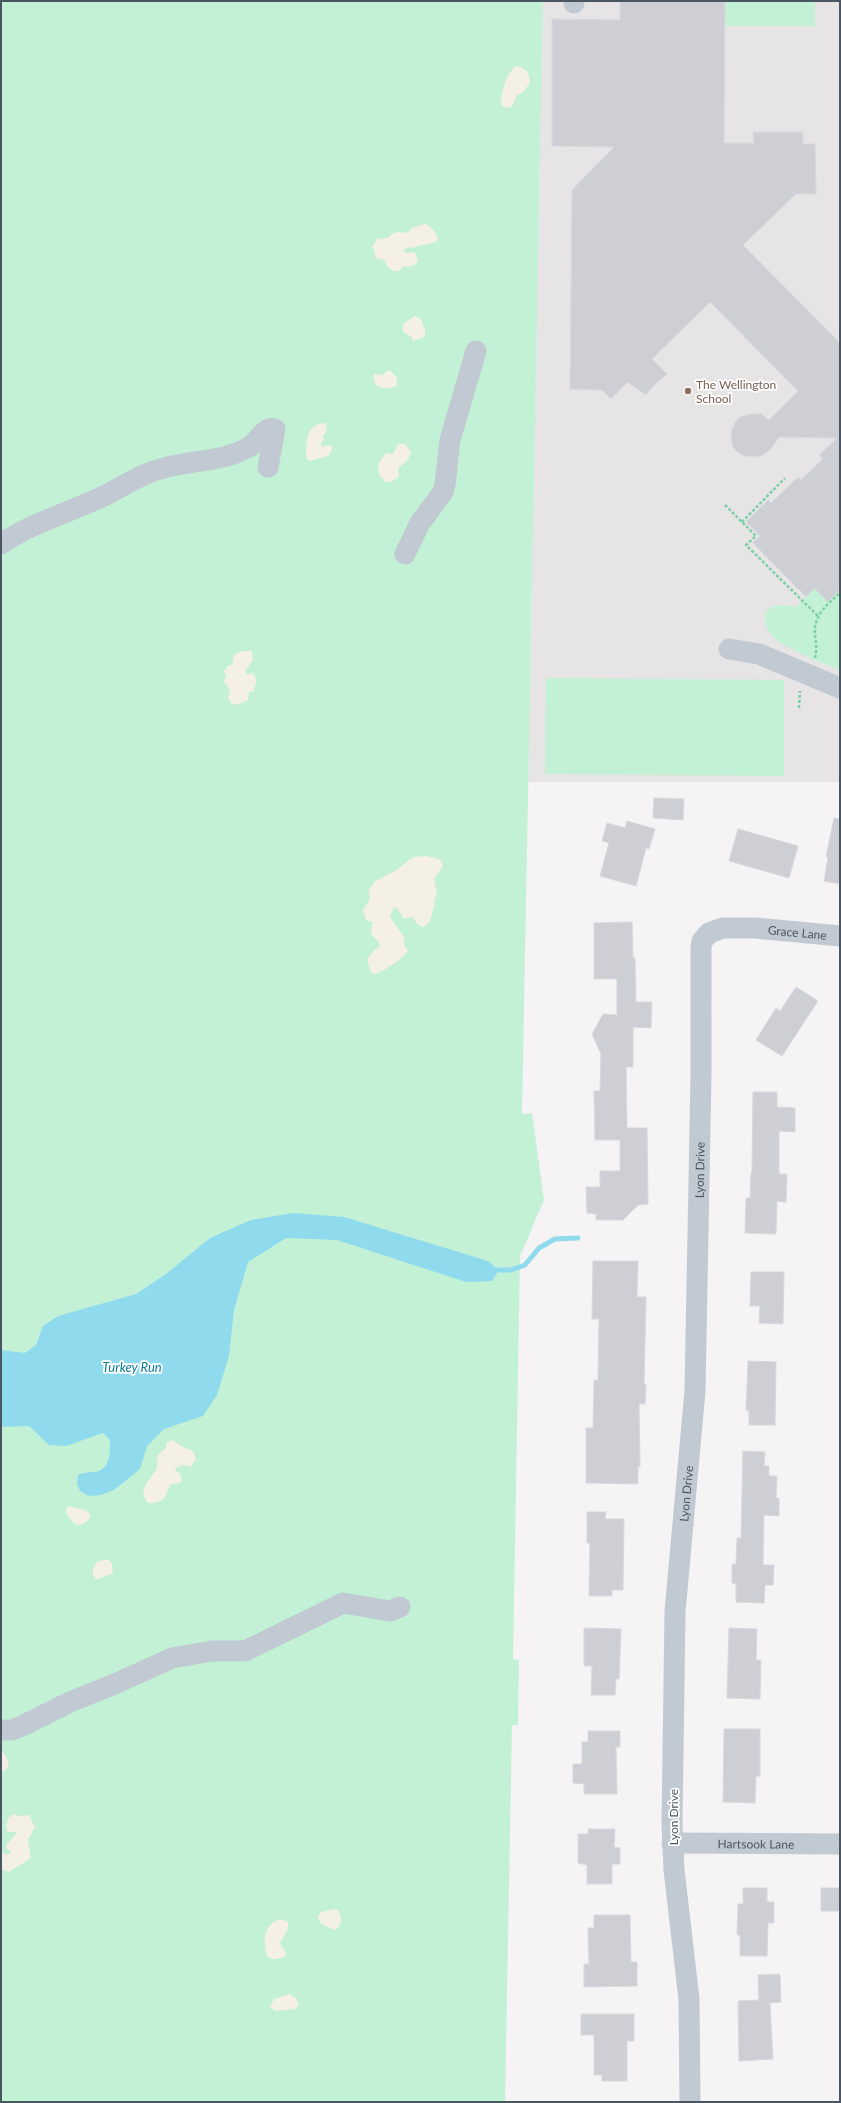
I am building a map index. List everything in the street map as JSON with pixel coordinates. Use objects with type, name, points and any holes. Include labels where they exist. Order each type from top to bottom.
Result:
[{"type":"street","points":[[405,554],[420,522],[443,492],[450,440],[476,351]]},
{"type":"street","points":[[1,544],[31,527],[105,495],[135,479],[162,468],[209,460],[240,452],[251,446],[266,430],[275,428],[275,435],[268,467]]},
{"type":"street","points":[[729,649],[759,654],[840,688]]},
{"type":"street","name":"Lyon Drive","points":[[690,2102],[689,1999],[672,1843],[675,1612],[695,1391],[702,984],[701,948],[702,941],[709,934],[723,928],[755,928]]},
{"type":"street","name":"Grace Lane","points":[[755,928],[840,936]]},
{"type":"street","points":[[1,1730],[12,1730],[22,1726],[70,1702],[172,1658],[212,1651],[245,1651],[343,1603],[390,1611],[400,1606]]},
{"type":"street","name":"Hartsook Lane","points":[[672,1843],[840,1844]]},
{"type":"path","points":[[742,522],[785,478]]},
{"type":"path","points":[[725,505],[756,536],[746,545],[818,616]]},
{"type":"path","points":[[815,658],[817,651],[815,627],[818,616],[840,593]]},
{"type":"path","points":[[799,708],[801,688]]},
{"type":"shaded area","name":"The Wellington School","points":[[543,1],[840,1],[840,782],[528,782]]},
{"type":"green space","points":[[1,1],[543,1],[522,1114],[532,1113],[544,1200],[520,1256],[513,1659],[519,1660],[518,1725],[512,1725],[505,2102],[1,2102]]},
{"type":"green space","points":[[725,1],[815,1],[815,26],[725,26]]},
{"type":"green space","points":[[814,588],[840,590],[840,670],[779,642],[773,637],[766,626],[765,614],[768,610],[779,605],[796,607]]},
{"type":"green space","points":[[546,678],[784,680],[784,776],[545,774]]},
{"type":"sand","points":[[515,66],[521,67],[528,72],[530,83],[523,92],[517,95],[512,107],[505,108],[501,104],[503,89],[509,74]]},
{"type":"sand","points":[[425,224],[433,230],[437,235],[438,240],[431,244],[413,248],[409,247],[404,250],[405,253],[413,252],[416,254],[418,262],[416,264],[411,266],[403,266],[401,270],[395,271],[388,267],[385,260],[375,258],[375,252],[372,247],[377,239],[388,238],[393,233],[398,232],[407,233],[412,228]]},
{"type":"sand","points":[[415,316],[421,319],[425,328],[425,337],[412,341],[412,337],[403,332],[403,324]]},
{"type":"sand","points":[[387,371],[391,371],[397,378],[397,385],[388,388],[379,387],[375,383],[373,376],[375,374],[382,375]]},
{"type":"sand","points":[[323,423],[326,424],[327,431],[323,436],[324,441],[321,442],[321,447],[331,445],[332,450],[328,456],[309,461],[306,458],[308,436],[312,428]]},
{"type":"sand","points":[[398,444],[405,444],[411,452],[408,460],[398,468],[399,477],[391,482],[386,482],[379,475],[378,464],[386,453],[393,454]]},
{"type":"sand","points":[[243,651],[252,651],[253,660],[245,671],[247,675],[252,673],[257,679],[254,691],[249,692],[248,700],[236,705],[231,703],[228,698],[230,690],[224,682],[226,676],[224,671],[229,665],[232,665],[234,655]]},
{"type":"sand","points":[[427,856],[441,860],[443,866],[434,879],[437,895],[434,899],[430,922],[423,927],[418,925],[412,917],[404,919],[397,908],[394,907],[390,917],[404,937],[404,945],[408,950],[393,964],[374,974],[370,971],[367,959],[375,949],[379,947],[380,944],[371,933],[373,922],[366,920],[363,910],[370,899],[369,890],[375,881],[395,871],[413,857]]},
{"type":"sand","points":[[173,1440],[181,1446],[193,1451],[196,1459],[191,1467],[183,1465],[175,1468],[176,1472],[180,1473],[182,1482],[170,1485],[164,1499],[156,1503],[148,1503],[144,1494],[145,1486],[156,1470],[158,1455],[166,1448],[166,1443]]},
{"type":"sand","points":[[68,1506],[86,1510],[90,1514],[90,1518],[83,1524],[76,1525],[67,1515],[66,1510]]},
{"type":"sand","points":[[108,1559],[112,1564],[113,1573],[96,1579],[93,1575],[93,1569],[97,1562]]},
{"type":"sand","points":[[1,1750],[6,1756],[9,1767],[1,1773]]},
{"type":"sand","points":[[14,1814],[18,1816],[29,1815],[35,1827],[28,1840],[31,1858],[9,1872],[3,1870],[1,1865],[1,1852],[8,1855],[11,1852],[7,1849],[6,1845],[17,1833],[8,1832],[6,1827],[8,1818]]},
{"type":"sand","points":[[335,1909],[340,1913],[341,1918],[339,1926],[335,1930],[321,1924],[318,1917],[321,1912]]},
{"type":"sand","points":[[279,1919],[287,1921],[288,1924],[288,1928],[280,1943],[287,1954],[280,1958],[269,1958],[267,1956],[265,1944],[267,1930]]},
{"type":"sand","points":[[289,1994],[295,1997],[299,2003],[296,2009],[275,2011],[270,2007],[274,1999]]},
{"type":"water","name":"Turkey Run","points":[[293,1213],[344,1217],[488,1261],[499,1270],[492,1281],[466,1282],[337,1240],[286,1238],[248,1262],[234,1310],[229,1356],[217,1395],[203,1416],[164,1429],[147,1446],[140,1469],[114,1490],[101,1495],[89,1496],[80,1491],[77,1484],[78,1475],[99,1471],[103,1469],[108,1462],[110,1440],[103,1433],[66,1446],[49,1445],[29,1426],[1,1427],[1,1350],[25,1353],[36,1345],[43,1326],[58,1316],[136,1294],[166,1274],[210,1238],[251,1220]]},
{"type":"building","points":[[620,1],[725,1],[724,143],[754,143],[753,132],[803,132],[803,144],[815,144],[816,194],[796,194],[743,245],[840,343],[840,590],[828,602],[814,588],[806,597],[753,543],[760,536],[746,522],[768,500],[771,503],[798,477],[801,480],[823,459],[819,455],[837,438],[779,437],[769,451],[763,455],[754,457],[745,456],[736,451],[732,444],[731,432],[735,423],[740,417],[751,414],[761,414],[769,420],[798,391],[710,302],[652,359],[667,374],[652,387],[646,395],[628,382],[611,399],[602,390],[570,389],[572,190],[614,147],[552,146],[552,19],[620,20]]},
{"type":"building","points":[[654,798],[684,799],[683,820],[653,818]]},
{"type":"building","points":[[834,818],[840,819],[840,884],[824,881],[828,857],[826,857]]},
{"type":"building","points":[[627,821],[655,829],[649,849],[646,848],[636,886],[600,876],[609,843],[602,841],[607,823],[625,828]]},
{"type":"building","points":[[738,829],[798,846],[789,878],[729,861]]},
{"type":"building","points":[[632,922],[636,1002],[652,1002],[651,1028],[633,1027],[633,1067],[626,1067],[627,1128],[647,1128],[648,1204],[638,1205],[623,1220],[596,1220],[596,1214],[587,1213],[586,1187],[600,1187],[600,1171],[620,1171],[620,1140],[595,1140],[594,1091],[600,1091],[601,1054],[592,1034],[603,1014],[617,1015],[617,979],[594,979],[594,923]]},
{"type":"building","points":[[796,987],[818,1001],[782,1056],[756,1040],[776,1008],[780,1011]]},
{"type":"building","points":[[753,1092],[777,1092],[777,1107],[795,1108],[795,1132],[779,1131],[779,1174],[787,1174],[786,1202],[777,1201],[776,1234],[745,1233],[746,1198],[750,1198],[752,1173]]},
{"type":"building","points":[[593,1261],[638,1261],[637,1297],[646,1297],[644,1384],[646,1384],[645,1404],[639,1404],[640,1467],[638,1466],[638,1484],[586,1483],[586,1428],[593,1428],[594,1380],[598,1380],[599,1319],[592,1319]]},
{"type":"building","points":[[751,1272],[784,1272],[783,1324],[759,1323],[760,1306],[750,1306]]},
{"type":"building","points":[[748,1361],[776,1362],[775,1425],[749,1425],[749,1411],[746,1410]]},
{"type":"building","points":[[743,1451],[765,1452],[764,1466],[769,1466],[769,1476],[777,1476],[776,1498],[779,1498],[779,1516],[764,1515],[763,1565],[774,1565],[773,1585],[765,1585],[764,1603],[736,1602],[736,1584],[732,1583],[732,1564],[736,1564],[737,1538],[741,1538]]},
{"type":"building","points":[[587,1512],[606,1512],[605,1519],[624,1519],[623,1590],[612,1590],[612,1596],[589,1596],[590,1543],[587,1543]]},
{"type":"building","points":[[584,1628],[621,1629],[619,1679],[616,1679],[615,1695],[591,1695],[592,1666],[584,1666]]},
{"type":"building","points":[[729,1628],[757,1629],[756,1660],[761,1660],[760,1699],[727,1698]]},
{"type":"building","points":[[724,1729],[760,1729],[760,1776],[756,1776],[755,1803],[723,1802]]},
{"type":"building","points":[[588,1731],[620,1731],[620,1747],[616,1747],[617,1794],[584,1794],[584,1784],[573,1783],[573,1764],[582,1764],[582,1742],[588,1742]]},
{"type":"building","points":[[588,1829],[615,1829],[614,1847],[620,1848],[620,1864],[612,1864],[612,1884],[587,1884],[587,1865],[578,1863],[578,1834],[588,1834]]},
{"type":"building","points":[[743,1888],[767,1888],[767,1902],[774,1902],[774,1923],[768,1923],[767,1956],[740,1956],[740,1935],[737,1935],[738,1904],[743,1904]]},
{"type":"building","points":[[821,1888],[840,1888],[840,1911],[821,1911]]},
{"type":"building","points":[[594,1915],[630,1915],[631,1962],[637,1962],[637,1986],[584,1987],[584,1964],[589,1964],[588,1928],[594,1928]]},
{"type":"building","points":[[780,1974],[781,2002],[770,2003],[773,2059],[739,2061],[738,2001],[759,2000],[758,1975]]},
{"type":"building","points":[[581,2014],[634,2014],[634,2041],[627,2041],[627,2081],[602,2081],[602,2075],[594,2075],[594,2035],[581,2035]]},
{"type":"waterway","name":"Turkey Run","points":[[499,1270],[511,1270],[525,1265],[539,1248],[555,1239],[578,1238]]},
{"type":"place","name":"The Wellington School","points":[[688,391]]}]
